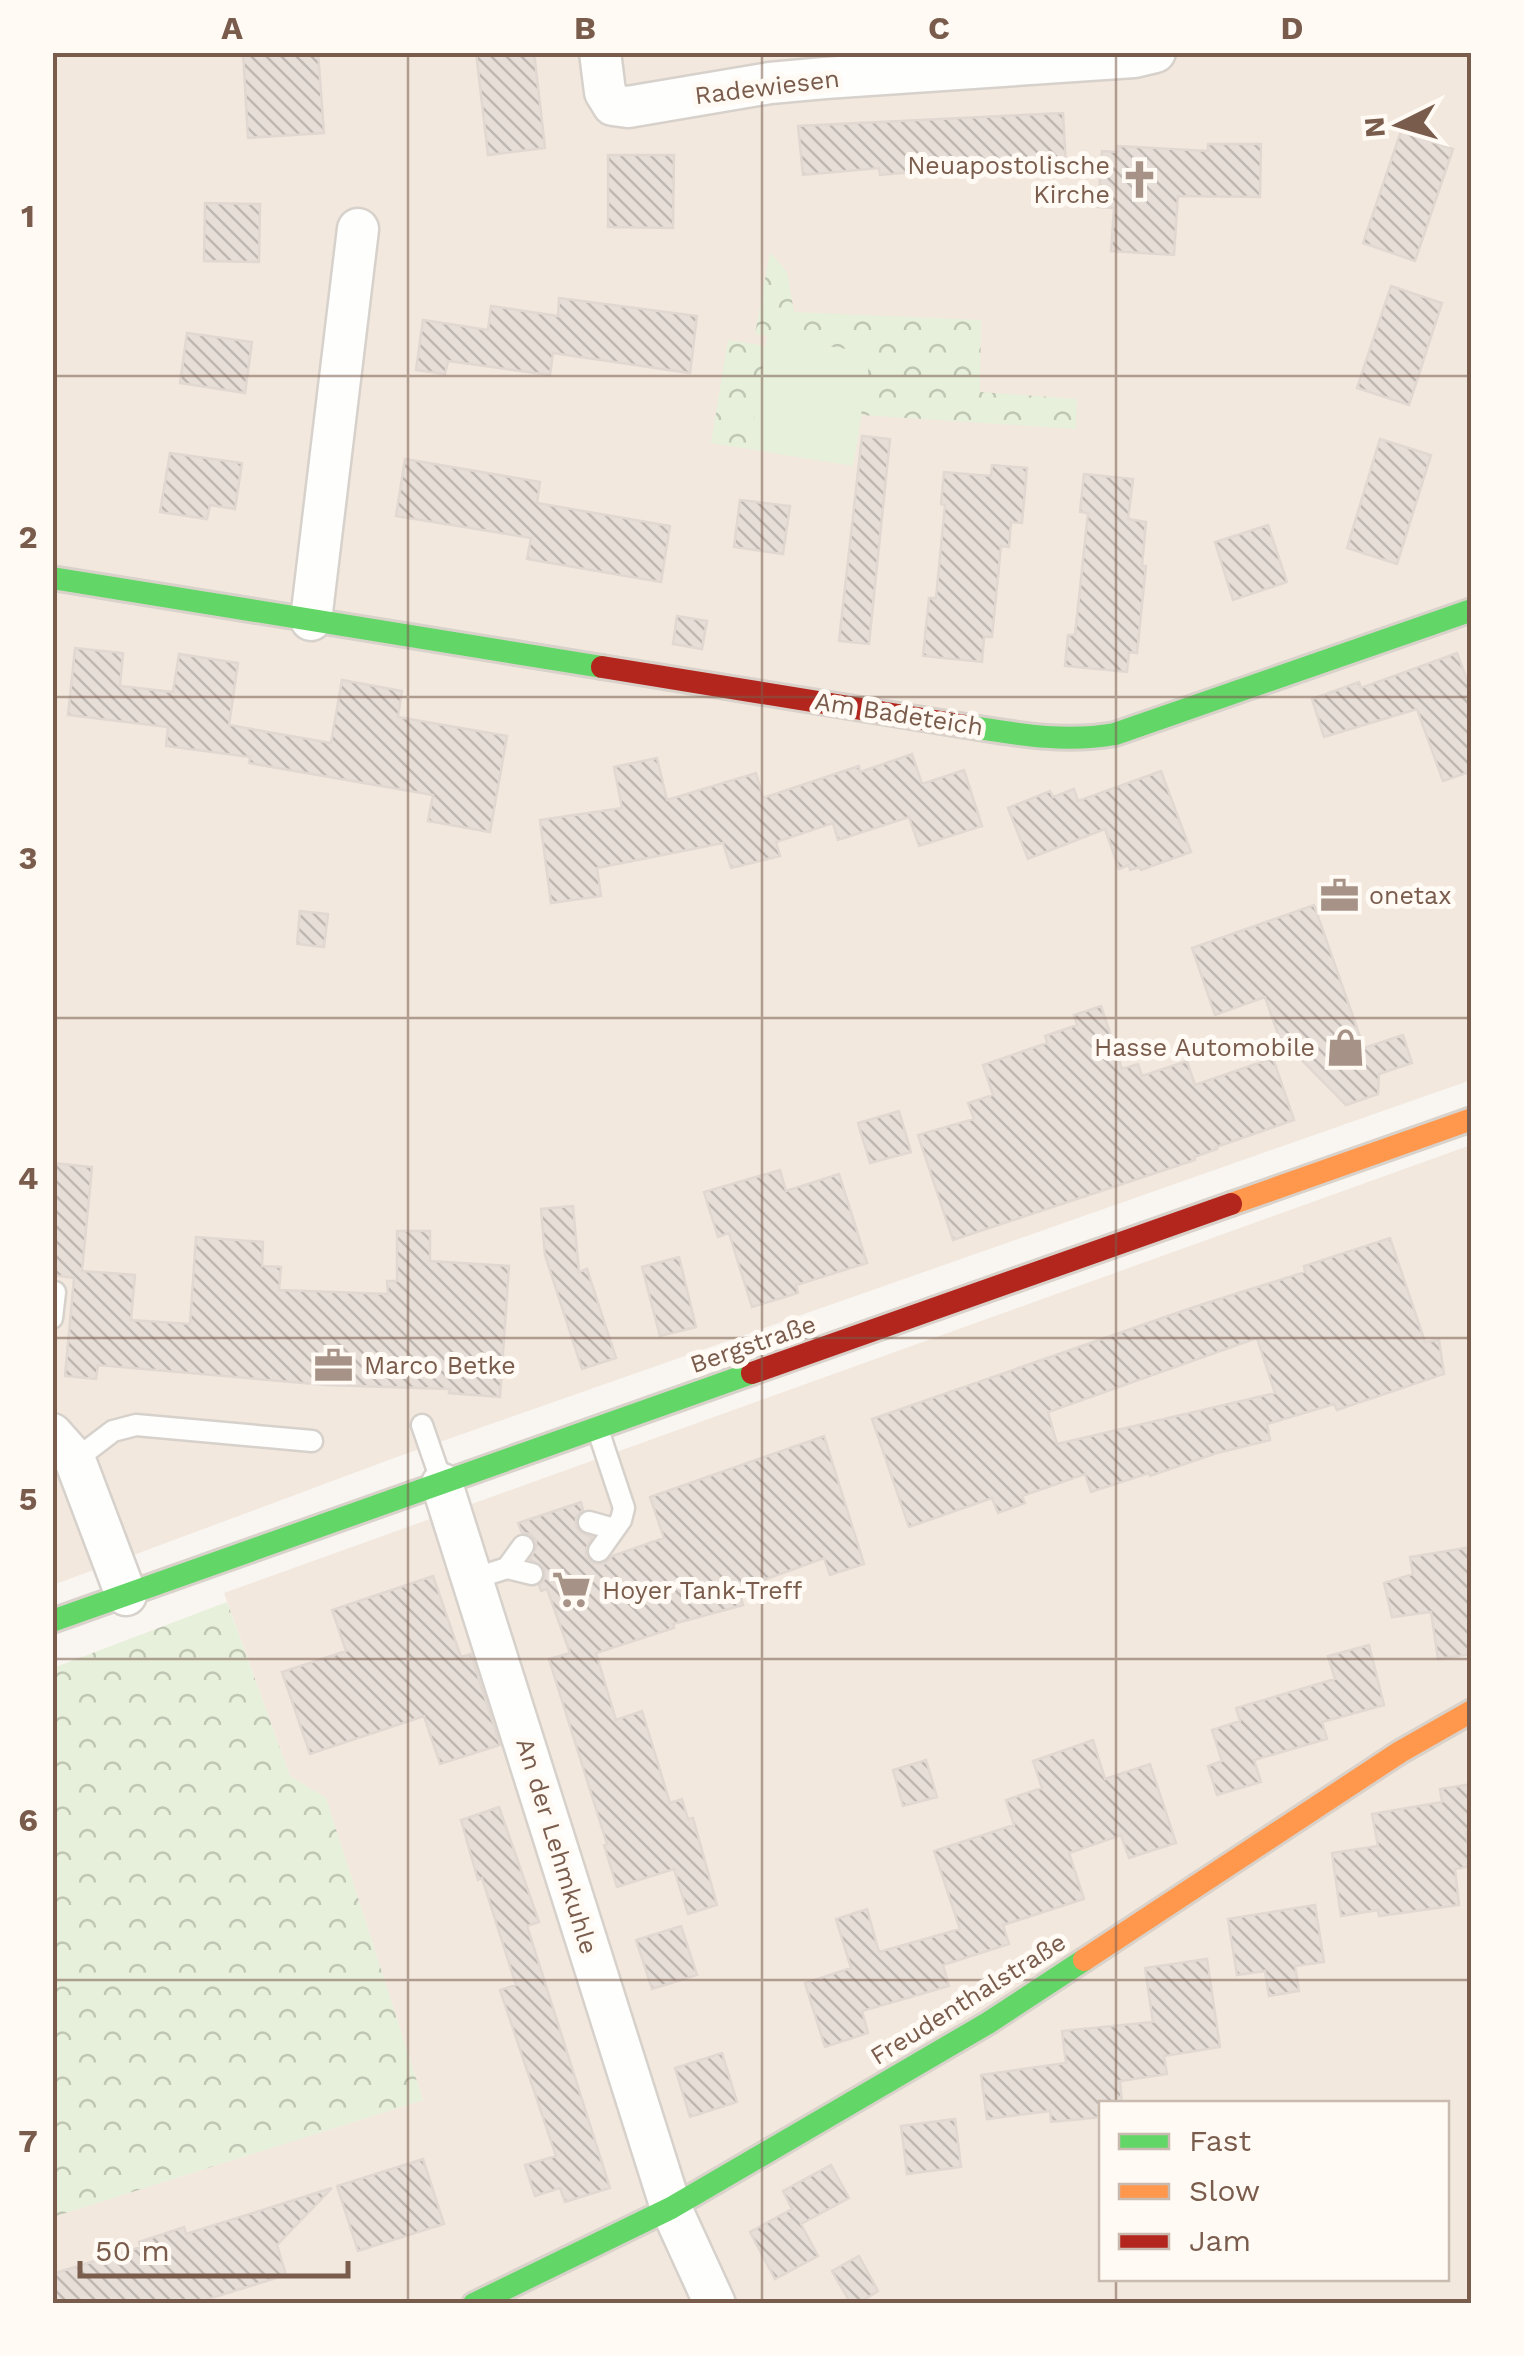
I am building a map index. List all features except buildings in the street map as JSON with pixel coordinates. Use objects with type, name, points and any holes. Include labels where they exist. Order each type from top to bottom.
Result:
[{"type":"street","name":"Radewiesen","points":[[600,52],[605,92],[614,106],[628,108],[770,83],[1134,57],[1155,52]]},
{"type":"street","points":[[311,620],[358,229]]},
{"type":"street","name":"Am Badeteich","points":[[52,578],[1043,738],[1079,740],[1115,734],[1472,610]]},
{"type":"street","name":"Bergstraße","points":[[52,1622],[1472,1120]]},
{"type":"street","points":[[64,1447],[126,1596]]},
{"type":"street","name":"An der Lehmkuhle","points":[[442,1484],[490,1573],[671,2208],[715,2304]]},
{"type":"street","name":"Freudenthalstraße","points":[[474,2304],[671,2208],[988,2023],[1400,1752],[1472,1711]]},
{"type":"lane","points":[[52,1292],[52,1318]]},
{"type":"lane","points":[[64,1447],[136,1425],[312,1441]]},
{"type":"lane","points":[[422,1425],[442,1484]]},
{"type":"lane","points":[[597,1428],[624,1508],[621,1520],[600,1551]]},
{"type":"lane","points":[[589,1522],[614,1529]]},
{"type":"lane","points":[[490,1573],[523,1546]]},
{"type":"lane","points":[[490,1573],[532,1574]]},
{"type":"shaded area","points":[[53,53],[1471,53],[1471,1080],[394,1458],[53,1585]]},
{"type":"shaded area","points":[[1471,1145],[1471,2303],[53,2303],[52,2217],[423,2100],[326,1799],[290,1776],[224,1593]]},
{"type":"green space","points":[[770,252],[787,272],[794,312],[981,320],[980,392],[1077,399],[1076,429],[861,415],[871,353],[755,334]]},
{"type":"green space","points":[[767,336],[872,353],[853,466],[749,449]]},
{"type":"green space","points":[[728,340],[766,346],[749,449],[711,443]]},
{"type":"green space","points":[[227,1602],[290,1776],[326,1798],[423,2100],[53,2217],[53,1668]]},
{"type":"traffic: fast","points":[[52,578],[602,667]]},
{"type":"traffic: fast","points":[[966,726],[1058,738],[1115,734],[1472,610]]},
{"type":"traffic: fast","points":[[52,1621],[752,1373]]},
{"type":"traffic: fast","points":[[474,2304],[671,2208],[988,2023],[1084,1960]]},
{"type":"traffic: slow","points":[[1231,1204],[1472,1119]]},
{"type":"traffic: slow","points":[[1084,1960],[1400,1752],[1472,1711]]},
{"type":"traffic: jam","points":[[602,667],[966,726]]},
{"type":"traffic: jam","points":[[752,1373],[1231,1204]]},
{"type":"place","name":"Neuapostolische Kirche","points":[[1140,179]]},
{"type":"place","name":"onetax","points":[[1339,895]]},
{"type":"place","name":"Hasse Automobile","points":[[1345,1047]]},
{"type":"place","name":"Marco Betke","points":[[334,1365]]},
{"type":"place","name":"Hoyer Tank-Treff","points":[[572,1590]]}]
